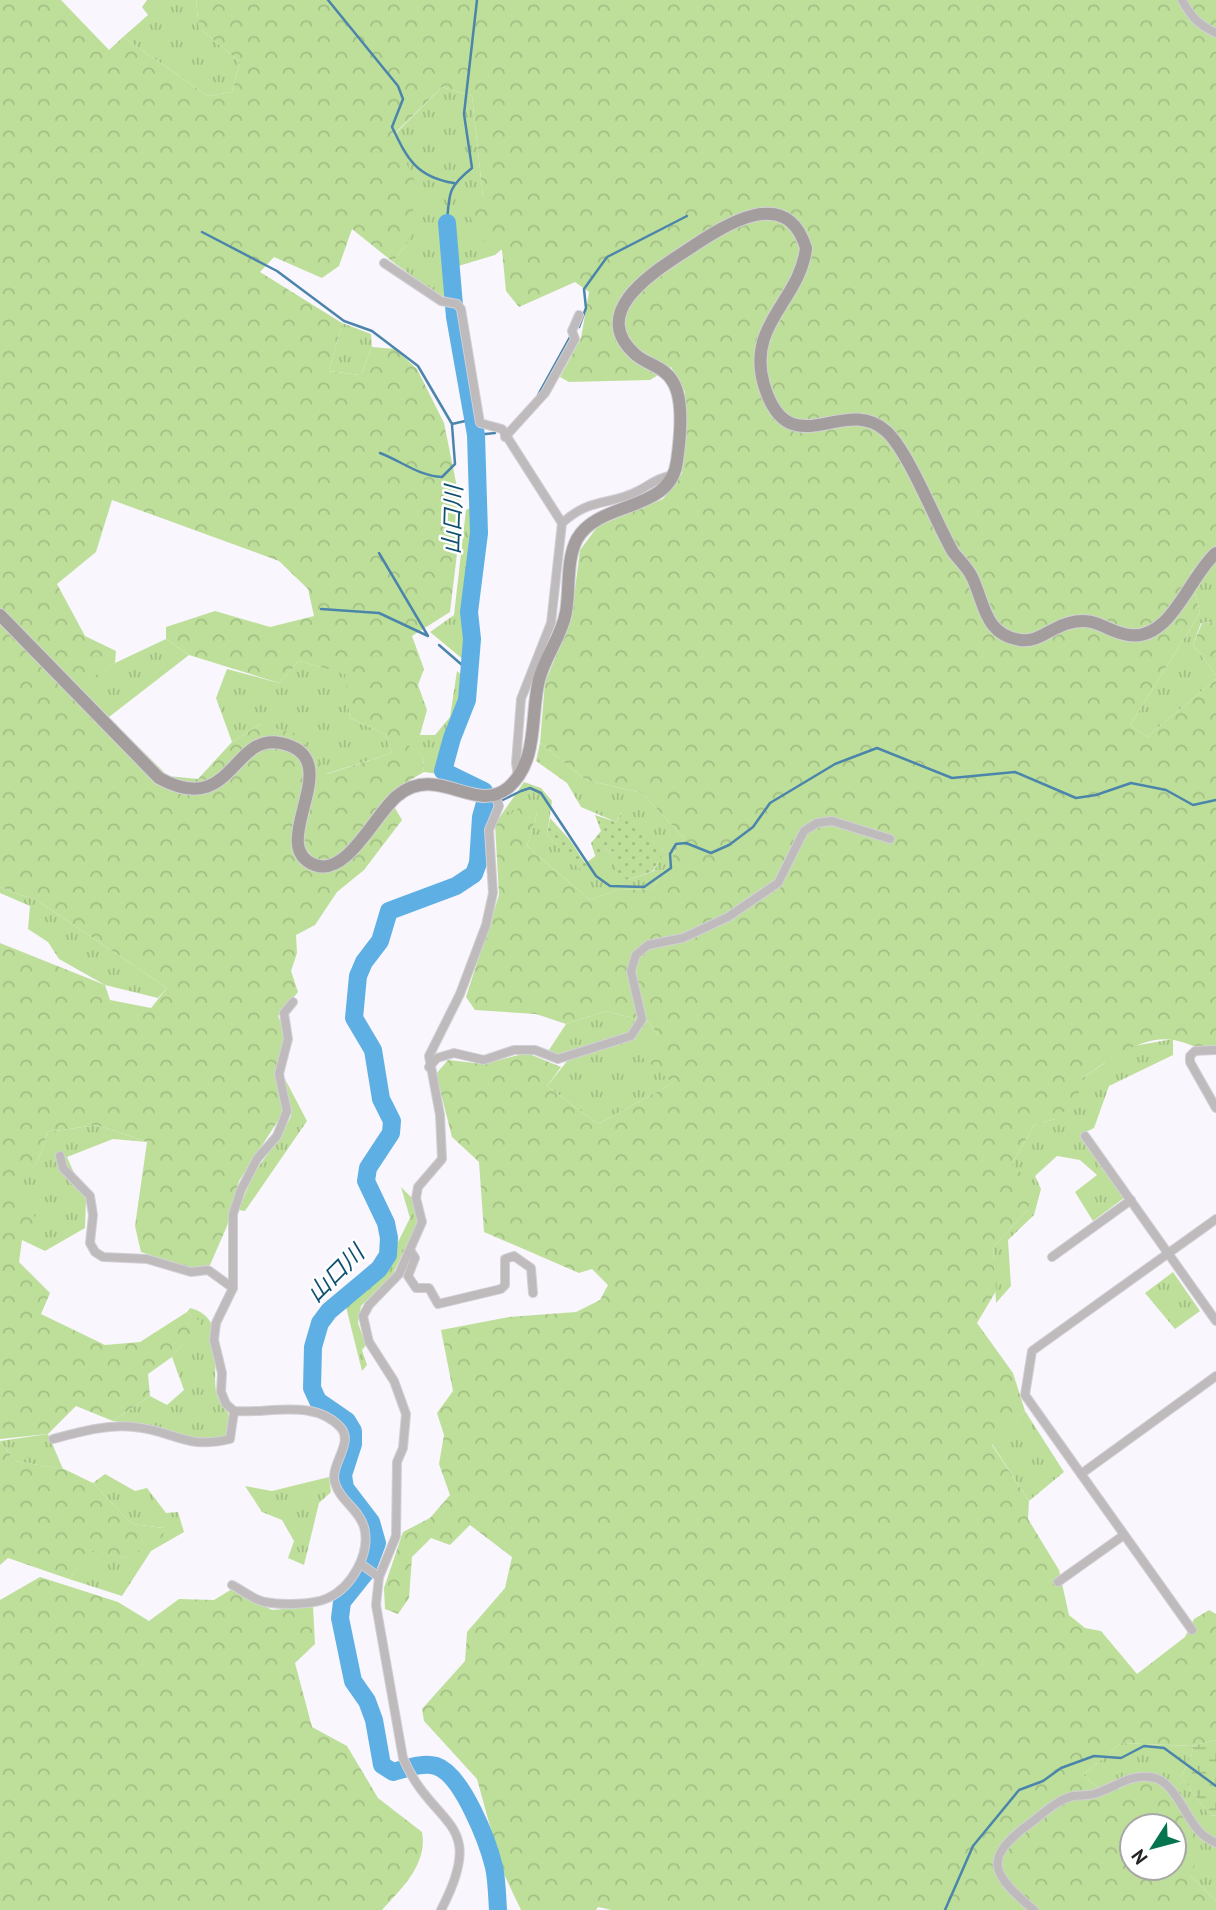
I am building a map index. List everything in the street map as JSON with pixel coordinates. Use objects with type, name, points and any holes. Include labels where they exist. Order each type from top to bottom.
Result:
[{"type":"street","points":[[1182,0],[1191,16],[1201,26],[1216,33]]},
{"type":"street","points":[[441,1910],[458,1874],[461,1855],[459,1838],[452,1824],[411,1775],[403,1758],[377,1618],[379,1577],[396,1536],[397,1462],[404,1448],[406,1414],[394,1381],[369,1342],[363,1316],[369,1305],[393,1281],[410,1250],[422,1222],[416,1198],[418,1187],[442,1159],[440,1115],[429,1067],[432,1046],[460,995],[486,925],[493,892],[489,830],[497,800],[518,777],[530,746],[539,680],[566,613],[572,550],[587,526],[654,496],[674,475],[677,461],[678,392],[672,379],[662,369],[637,357],[628,347],[621,331],[619,316],[624,301],[658,268],[747,216],[774,213],[796,228],[806,248],[798,276],[768,323],[761,345],[761,376],[770,399],[788,421],[802,428],[857,418],[878,425],[889,433],[955,554],[972,576],[986,618],[1002,634],[1023,641],[1073,621],[1089,621],[1131,636],[1156,631],[1166,624],[1184,593],[1216,553]]},
{"type":"street","points":[[384,262],[461,309],[480,423],[484,426],[498,426],[562,523],[551,623],[522,699],[516,763],[518,777]]},
{"type":"street","points":[[505,437],[545,393],[575,340],[572,331],[579,316]]},
{"type":"street","points":[[562,523],[591,503],[636,492],[660,477],[674,475]]},
{"type":"street","points":[[0,615],[159,778],[177,788],[196,790],[222,780],[251,750],[268,743],[281,743],[298,750],[307,761],[312,781],[296,831],[300,852],[313,865],[331,867],[344,859],[396,797],[416,784],[436,782],[497,800]]},
{"type":"street","points":[[429,1067],[437,1058],[454,1054],[484,1060],[514,1050],[535,1050],[558,1059],[631,1036],[642,1019],[631,971],[636,955],[648,945],[683,938],[729,917],[778,883],[804,831],[817,823],[832,821],[890,839]]},
{"type":"street","points":[[232,1585],[262,1602],[283,1604],[327,1599],[342,1588],[360,1564],[365,1548],[365,1528],[360,1516],[340,1495],[334,1483],[333,1470],[344,1445],[345,1435],[341,1427],[310,1409],[234,1411],[226,1404],[221,1392],[222,1373],[214,1340],[216,1323],[233,1288],[232,1233],[237,1202],[257,1159],[281,1129],[287,1111],[279,1074],[288,1039],[284,1013],[293,1002]]},
{"type":"street","points":[[1216,1050],[1195,1051],[1190,1056],[1190,1062],[1216,1108]]},
{"type":"street","points":[[1085,1136],[1216,1321]]},
{"type":"street","points":[[60,1156],[63,1168],[90,1196],[93,1215],[90,1243],[95,1252],[103,1256],[147,1259],[191,1272],[208,1270],[233,1288]]},
{"type":"street","points":[[1052,1257],[1131,1200]]},
{"type":"street","points":[[1192,1630],[1025,1395],[1032,1351],[1216,1219]]},
{"type":"street","points":[[410,1250],[415,1258],[408,1276],[416,1288],[429,1288],[439,1304],[501,1289],[505,1285],[505,1259],[514,1256],[531,1268],[533,1293]]},
{"type":"street","points":[[1081,1474],[1216,1376]]},
{"type":"street","points":[[53,1439],[93,1429],[133,1427],[166,1433],[192,1444],[208,1444],[230,1439],[234,1411]]},
{"type":"street","points":[[1058,1582],[1124,1535]]},
{"type":"street","points":[[360,1564],[379,1577]]},
{"type":"street","points":[[1034,1910],[1004,1881],[998,1868],[1002,1845],[1060,1801],[1073,1796],[1094,1794],[1138,1777],[1156,1778],[1166,1785],[1199,1832],[1216,1843]]},
{"type":"green space","points":[[0,0],[61,0],[109,50],[123,37],[208,96],[232,92],[240,62],[199,28],[196,0],[1216,0],[1216,545],[1190,573],[1200,613],[1130,725],[1147,737],[1216,679],[1216,1045],[1198,1047],[1162,1039],[1137,1045],[1081,1079],[1077,1102],[1055,1119],[1034,1125],[1012,1164],[1032,1184],[1028,1210],[993,1247],[996,1291],[977,1323],[1013,1373],[1025,1411],[992,1445],[1029,1501],[1028,1519],[1059,1570],[1069,1615],[1085,1628],[1101,1631],[1137,1674],[1185,1637],[1194,1619],[1209,1610],[1216,1614],[1216,1740],[1192,1746],[1121,1743],[1083,1775],[1100,1789],[1149,1780],[1167,1790],[1182,1812],[1118,1812],[1118,1882],[1188,1882],[1188,1821],[1202,1841],[1191,1876],[1216,1901],[1216,1910],[612,1910],[598,1907],[596,1910],[521,1910],[502,1870],[477,1779],[424,1721],[422,1709],[465,1661],[467,1632],[505,1588],[512,1557],[470,1525],[450,1545],[431,1538],[412,1557],[409,1598],[398,1614],[385,1609],[384,1588],[403,1532],[430,1518],[450,1495],[439,1464],[444,1435],[437,1413],[453,1391],[441,1330],[509,1317],[576,1312],[600,1300],[608,1285],[592,1269],[579,1273],[484,1232],[479,1162],[452,1137],[436,1074],[448,1060],[484,1064],[527,1053],[561,1067],[547,1086],[598,1124],[673,1083],[641,1056],[658,1035],[649,1022],[606,1011],[566,1024],[536,1014],[475,1010],[466,997],[499,895],[495,824],[529,801],[537,813],[527,846],[590,900],[617,890],[652,889],[684,838],[642,793],[586,780],[540,743],[545,682],[571,620],[580,550],[598,526],[663,499],[682,473],[685,392],[671,367],[650,380],[569,382],[560,377],[581,338],[589,292],[575,282],[519,307],[506,291],[502,250],[478,239],[468,210],[483,197],[472,96],[442,87],[393,135],[417,186],[408,242],[393,262],[352,229],[339,266],[322,278],[274,257],[260,272],[342,323],[329,371],[361,375],[372,347],[395,349],[417,369],[444,423],[462,512],[450,612],[412,636],[424,669],[418,685],[427,710],[420,735],[408,745],[423,757],[424,772],[405,783],[395,808],[402,820],[364,870],[337,892],[315,925],[296,935],[297,953],[291,971],[298,992],[278,1016],[286,1034],[277,1076],[283,1113],[239,1181],[227,1226],[210,1265],[190,1268],[141,1252],[135,1226],[147,1142],[97,1125],[48,1132],[37,1163],[16,1185],[36,1219],[22,1240],[19,1262],[50,1293],[41,1314],[105,1345],[140,1342],[187,1312],[201,1322],[172,1357],[148,1374],[150,1396],[113,1421],[76,1406],[48,1434],[0,1439],[0,943],[105,985],[110,1000],[151,1008],[167,988],[38,901],[0,887]],"holes":[[[112,500],[279,561],[308,589],[314,616],[270,627],[215,611],[166,627],[166,639],[189,655],[279,683],[299,661],[345,674],[350,718],[385,734],[392,753],[327,774],[300,735],[261,724],[232,742],[198,779],[168,776],[78,687],[115,663],[116,651],[85,636],[57,584],[96,552]]]},
{"type":"green space","points":[[147,0],[196,0],[199,28],[240,62],[232,92],[208,96],[123,37],[148,15],[142,7]]},
{"type":"green space","points":[[442,87],[472,96],[483,197],[502,249],[495,255],[455,267],[460,297],[440,296],[393,262],[408,242],[393,136]]},
{"type":"green space","points":[[342,323],[371,334],[372,347],[361,375],[329,371]]},
{"type":"green space","points":[[472,507],[474,530],[463,607],[465,661],[430,632],[454,615],[466,510]]},
{"type":"green space","points":[[1216,545],[1216,622],[1201,623],[1193,645],[1216,675],[1216,679],[1147,737],[1130,725],[1200,613],[1190,573]]},
{"type":"green space","points":[[1216,622],[1216,675],[1193,645],[1202,623]]},
{"type":"green space","points":[[166,639],[189,655],[109,717],[78,686],[115,663]]},
{"type":"green space","points":[[299,661],[346,674],[350,718],[385,734],[392,753],[326,774],[261,724],[232,742],[216,698],[227,669],[279,683]]},
{"type":"green space","points":[[457,671],[465,678],[464,698],[446,736],[438,774],[424,772],[423,757],[407,745],[420,735],[435,735],[450,717]]},
{"type":"green space","points":[[540,743],[586,780],[642,793],[684,838],[652,889],[617,890],[590,900],[527,846],[537,813],[495,824],[524,782],[541,788],[552,801],[547,835],[579,868],[605,849],[614,852],[628,880],[654,871],[663,851],[621,813],[616,822],[581,807],[567,783],[536,761]]},
{"type":"green space","points":[[622,812],[664,852],[653,871],[628,880],[616,874],[614,852],[605,849],[596,858],[591,843],[601,831],[595,815],[616,822]]},
{"type":"green space","points":[[550,818],[570,840],[587,866],[579,869],[547,835]]},
{"type":"green space","points":[[0,887],[38,901],[167,988],[158,998],[105,985],[59,959],[48,942],[28,929],[30,906],[0,893]]},
{"type":"green space","points":[[606,1011],[649,1022],[658,1035],[673,1083],[598,1124],[547,1086],[568,1060],[549,1050],[566,1024]]},
{"type":"green space","points":[[1173,1039],[1173,1055],[1109,1086],[1094,1128],[1080,1135],[1124,1198],[1093,1221],[1075,1192],[1097,1175],[1080,1160],[1057,1156],[1035,1176],[1041,1189],[1034,1215],[1008,1240],[1011,1286],[996,1303],[993,1247],[1028,1210],[1012,1164],[1034,1125],[1055,1119],[1081,1079],[1128,1047]]},
{"type":"green space","points":[[285,1079],[307,1121],[245,1211],[238,1210],[255,1171],[280,1138],[291,1116]]},
{"type":"green space","points":[[97,1125],[147,1142],[113,1139],[67,1157],[86,1200],[85,1228],[45,1251],[22,1240],[15,1184],[37,1163],[48,1132]]},
{"type":"green space","points":[[401,1187],[412,1198],[418,1222],[393,1274],[361,1306],[358,1323],[366,1345],[362,1350],[367,1365],[362,1371],[346,1307],[383,1269],[392,1251],[393,1240],[398,1242],[410,1218]]},
{"type":"green space","points":[[1173,1272],[1200,1311],[1175,1329],[1145,1293]]},
{"type":"green space","points":[[190,1308],[202,1313],[210,1321],[214,1332],[215,1383],[217,1395],[228,1415],[227,1436],[202,1441],[166,1429],[113,1421],[150,1396],[167,1405],[184,1390],[172,1357],[200,1322],[187,1312]]},
{"type":"green space","points":[[1025,1411],[1064,1472],[1029,1501],[992,1444]]},
{"type":"green space","points":[[48,1434],[63,1469],[15,1461],[0,1441]]},
{"type":"green space","points":[[0,1441],[15,1461],[64,1469],[93,1483],[132,1524],[164,1528],[163,1537],[127,1558],[92,1551],[69,1579],[8,1558],[0,1565]]},
{"type":"green space","points":[[105,1474],[135,1491],[147,1488],[166,1513],[178,1512],[184,1532],[151,1551],[122,1596],[69,1579],[92,1550],[127,1558],[164,1528],[132,1524],[93,1483]]},
{"type":"green space","points":[[329,1477],[331,1492],[319,1503],[304,1565],[288,1558],[294,1541],[282,1520],[262,1512],[245,1486],[272,1491]]},
{"type":"green space","points":[[40,1577],[118,1602],[149,1621],[179,1599],[214,1600],[232,1589],[272,1610],[313,1606],[315,1644],[295,1663],[312,1727],[347,1746],[378,1798],[422,1832],[421,1855],[412,1875],[382,1910],[0,1910],[0,1600]]},
{"type":"green space","points":[[1216,1740],[1216,1816],[1210,1815],[1181,1777],[1193,1751],[1192,1746]]},
{"type":"green space","points":[[1121,1743],[1192,1746],[1193,1751],[1181,1777],[1210,1815],[1216,1816],[1216,1901],[1191,1876],[1188,1865],[1188,1812],[1173,1812],[1167,1790],[1100,1789],[1083,1775]]},
{"type":"waterway","points":[[328,0],[398,86],[403,99],[392,127],[408,157],[430,176],[454,183]]},
{"type":"waterway","points":[[447,223],[451,191],[458,180],[472,168],[464,114],[477,0]]},
{"type":"waterway","points":[[579,327],[586,308],[584,289],[607,257],[687,216]]},
{"type":"waterway","name":"山口川","points":[[447,223],[455,317],[476,435],[479,533],[469,612],[472,639],[467,700],[443,771],[484,791]]},
{"type":"waterway","points":[[202,232],[277,271],[344,321],[372,331],[418,366],[452,424],[474,419]]},
{"type":"waterway","points":[[538,395],[570,337]]},
{"type":"waterway","points":[[380,453],[418,471],[442,477],[455,464],[452,425]]},
{"type":"waterway","points":[[476,435],[495,433]]},
{"type":"waterway","points":[[321,609],[379,613],[428,636],[379,553]]},
{"type":"waterway","points":[[439,645],[469,671]]},
{"type":"waterway","points":[[484,809],[530,788],[541,793],[596,876],[610,886],[644,887],[671,868],[670,854],[676,844],[686,843],[711,853],[729,845],[753,827],[770,803],[835,764],[877,748],[952,778],[1015,772],[1076,798],[1096,795],[1131,783],[1166,790],[1193,805],[1216,800]]},
{"type":"waterway","name":"山口川","points":[[485,803],[481,817],[478,863],[474,874],[456,886],[389,911],[380,941],[364,962],[358,976],[354,1018],[373,1050],[381,1099],[392,1121],[391,1133],[368,1168],[366,1181],[386,1223],[388,1255],[379,1269],[329,1311],[320,1323],[313,1347],[312,1388],[318,1401],[347,1421],[353,1431],[353,1444],[343,1475],[345,1488],[371,1522],[377,1543],[366,1572],[342,1602],[340,1618],[353,1681],[367,1701],[374,1720],[382,1765],[393,1772],[420,1765],[436,1766],[455,1782],[480,1826],[491,1856],[496,1878],[498,1910]]},
{"type":"waterway","points":[[945,1910],[973,1846],[1019,1790],[1043,1781],[1061,1768],[1094,1756],[1121,1758],[1144,1746],[1164,1748],[1216,1786]]}]
